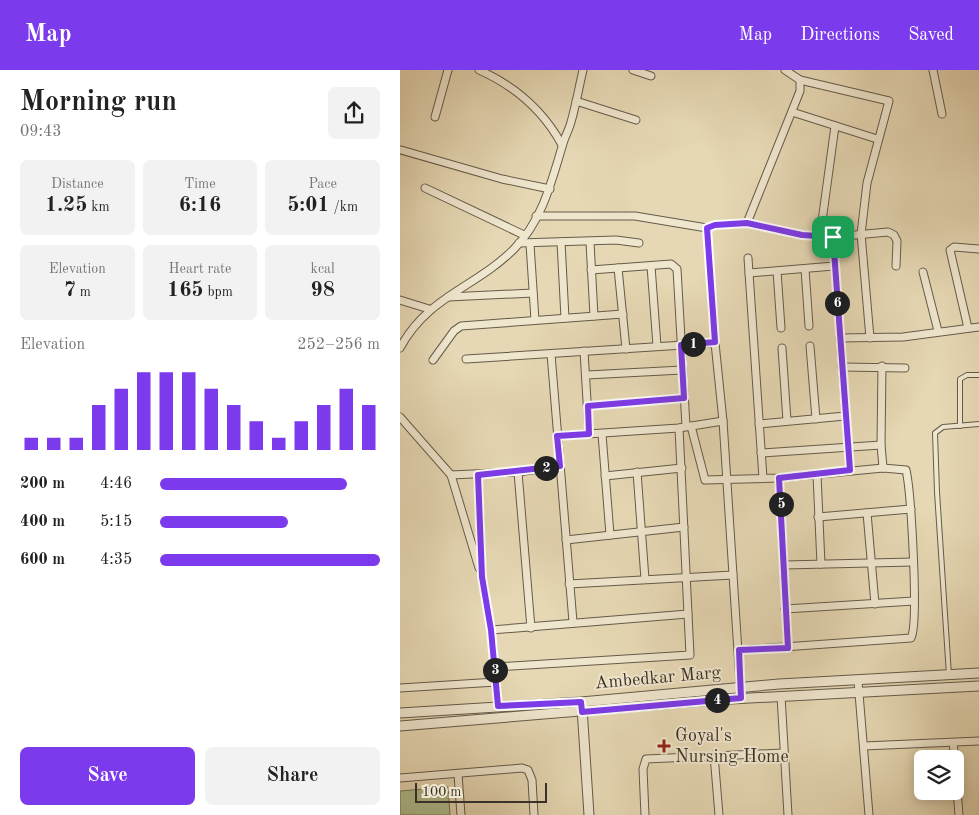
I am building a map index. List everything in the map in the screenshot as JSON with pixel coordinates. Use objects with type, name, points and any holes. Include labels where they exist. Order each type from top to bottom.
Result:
[{"type":"street","points":[[435,117],[448,70]]},
{"type":"street","points":[[478,70],[504,82],[534,106],[551,124],[562,145]]},
{"type":"street","points":[[400,348],[410,330],[429,309],[493,267],[519,243],[550,189],[562,145],[571,123],[583,70]]},
{"type":"street","points":[[633,70],[651,76]]},
{"type":"street","points":[[784,70],[800,80],[889,102],[877,140],[866,188],[861,234],[870,338]]},
{"type":"street","points":[[933,70],[942,114]]},
{"type":"street","points":[[747,223],[800,92],[800,80]]},
{"type":"street","points":[[576,102],[636,120]]},
{"type":"street","points":[[792,112],[877,140]]},
{"type":"street","points":[[820,236],[835,126]]},
{"type":"street","points":[[401,150],[502,179],[550,189]]},
{"type":"street","points":[[426,188],[524,235]]},
{"type":"street","points":[[536,216],[635,216],[707,228],[715,225],[747,223],[802,235],[833,237],[888,232],[894,235],[897,241],[896,266]]},
{"type":"street","points":[[519,243],[616,240],[639,243]]},
{"type":"street","points":[[561,242],[565,318]]},
{"type":"street","points":[[590,242],[594,316]]},
{"type":"street","points":[[530,244],[535,320]]},
{"type":"street","points":[[968,328],[950,250],[954,247],[979,249]]},
{"type":"street","points":[[748,258],[762,478]]},
{"type":"street","points":[[494,667],[688,656],[690,652],[682,468],[685,427],[677,269],[671,264],[592,270]]},
{"type":"street","points":[[651,266],[657,346]]},
{"type":"street","points":[[749,273],[834,266]]},
{"type":"street","points":[[618,268],[626,348]]},
{"type":"street","points":[[805,269],[809,326]]},
{"type":"street","points":[[777,271],[781,328]]},
{"type":"street","points":[[923,272],[938,331]]},
{"type":"street","points":[[448,297],[533,293]]},
{"type":"street","points":[[400,300],[429,309]]},
{"type":"street","points":[[433,360],[454,331],[461,326],[623,314]]},
{"type":"street","points":[[850,470],[840,338],[903,337],[979,327]]},
{"type":"street","points":[[466,359],[715,342],[724,421],[726,479],[741,698]]},
{"type":"street","points":[[810,346],[816,418]]},
{"type":"street","points":[[782,348],[787,421]]},
{"type":"street","points":[[584,351],[587,375],[589,434]]},
{"type":"street","points":[[551,354],[573,622]]},
{"type":"street","points":[[842,367],[882,366],[905,368]]},
{"type":"street","points":[[882,366],[881,445],[884,468]]},
{"type":"street","points":[[587,375],[682,370]]},
{"type":"street","points":[[588,406],[684,398]]},
{"type":"street","points":[[759,424],[845,416]]},
{"type":"street","points":[[400,417],[452,475],[461,512],[482,577]]},
{"type":"street","points":[[557,436],[685,427],[724,421]]},
{"type":"street","points":[[685,427],[705,480],[779,478],[884,468],[906,470],[911,509],[914,601],[913,635],[908,640],[739,650]]},
{"type":"street","points":[[602,434],[610,534]]},
{"type":"street","points":[[761,454],[881,445]]},
{"type":"street","points":[[452,475],[518,472],[560,466]]},
{"type":"street","points":[[605,476],[682,468]]},
{"type":"street","points":[[518,472],[531,628]]},
{"type":"street","points":[[637,472],[645,579]]},
{"type":"street","points":[[478,475],[482,577],[491,630],[498,706]]},
{"type":"street","points":[[816,475],[821,564]]},
{"type":"street","points":[[779,478],[788,648]]},
{"type":"street","points":[[818,517],[911,509]]},
{"type":"street","points":[[867,513],[875,604]]},
{"type":"street","points":[[566,540],[684,527]]},
{"type":"street","points":[[784,565],[912,562]]},
{"type":"street","points":[[569,584],[733,575]]},
{"type":"street","points":[[785,609],[914,601]]},
{"type":"street","points":[[491,630],[688,614]]},
{"type":"street","name":"Ambedkar Marg","points":[[400,713],[581,702],[741,687],[979,673]]},
{"type":"street","points":[[858,681],[869,815]]},
{"type":"street","points":[[400,688],[496,682]]},
{"type":"street","name":"Ambedkar Marg","points":[[400,726],[741,698],[979,686]]},
{"type":"street","points":[[781,696],[788,815]]},
{"type":"street","points":[[581,702],[589,815]]},
{"type":"street","points":[[864,746],[979,741]]},
{"type":"street","points":[[953,742],[954,750]]},
{"type":"street","points":[[645,815],[643,768],[646,759],[783,753]]},
{"type":"street","points":[[714,755],[719,815]]},
{"type":"street","points":[[400,778],[522,768],[528,770],[532,780],[534,815]]},
{"type":"street","points":[[458,774],[461,815]]},
{"type":"street","points":[[958,800],[959,815]]},
{"type":"lane","points":[[707,228],[715,342]]},
{"type":"lane","points":[[833,237],[840,338]]},
{"type":"lane","points":[[960,426],[960,379],[967,375],[979,374]]},
{"type":"lane","points":[[949,675],[935,438],[937,429],[979,424]]},
{"type":"green space","points":[[448,787],[450,815],[400,815],[400,791]]},
{"type":"place","name":"Goyal's Nursing Home","points":[[664,746]]},
{"type":"route","points":[[747,223],[802,235],[833,237],[850,470],[779,478],[788,648],[739,650],[741,698],[582,712],[581,702],[498,706],[491,630],[482,577],[478,475],[560,466],[557,436],[589,434],[588,406],[684,398],[681,345],[715,342],[707,228],[721,224],[747,223]]}]
